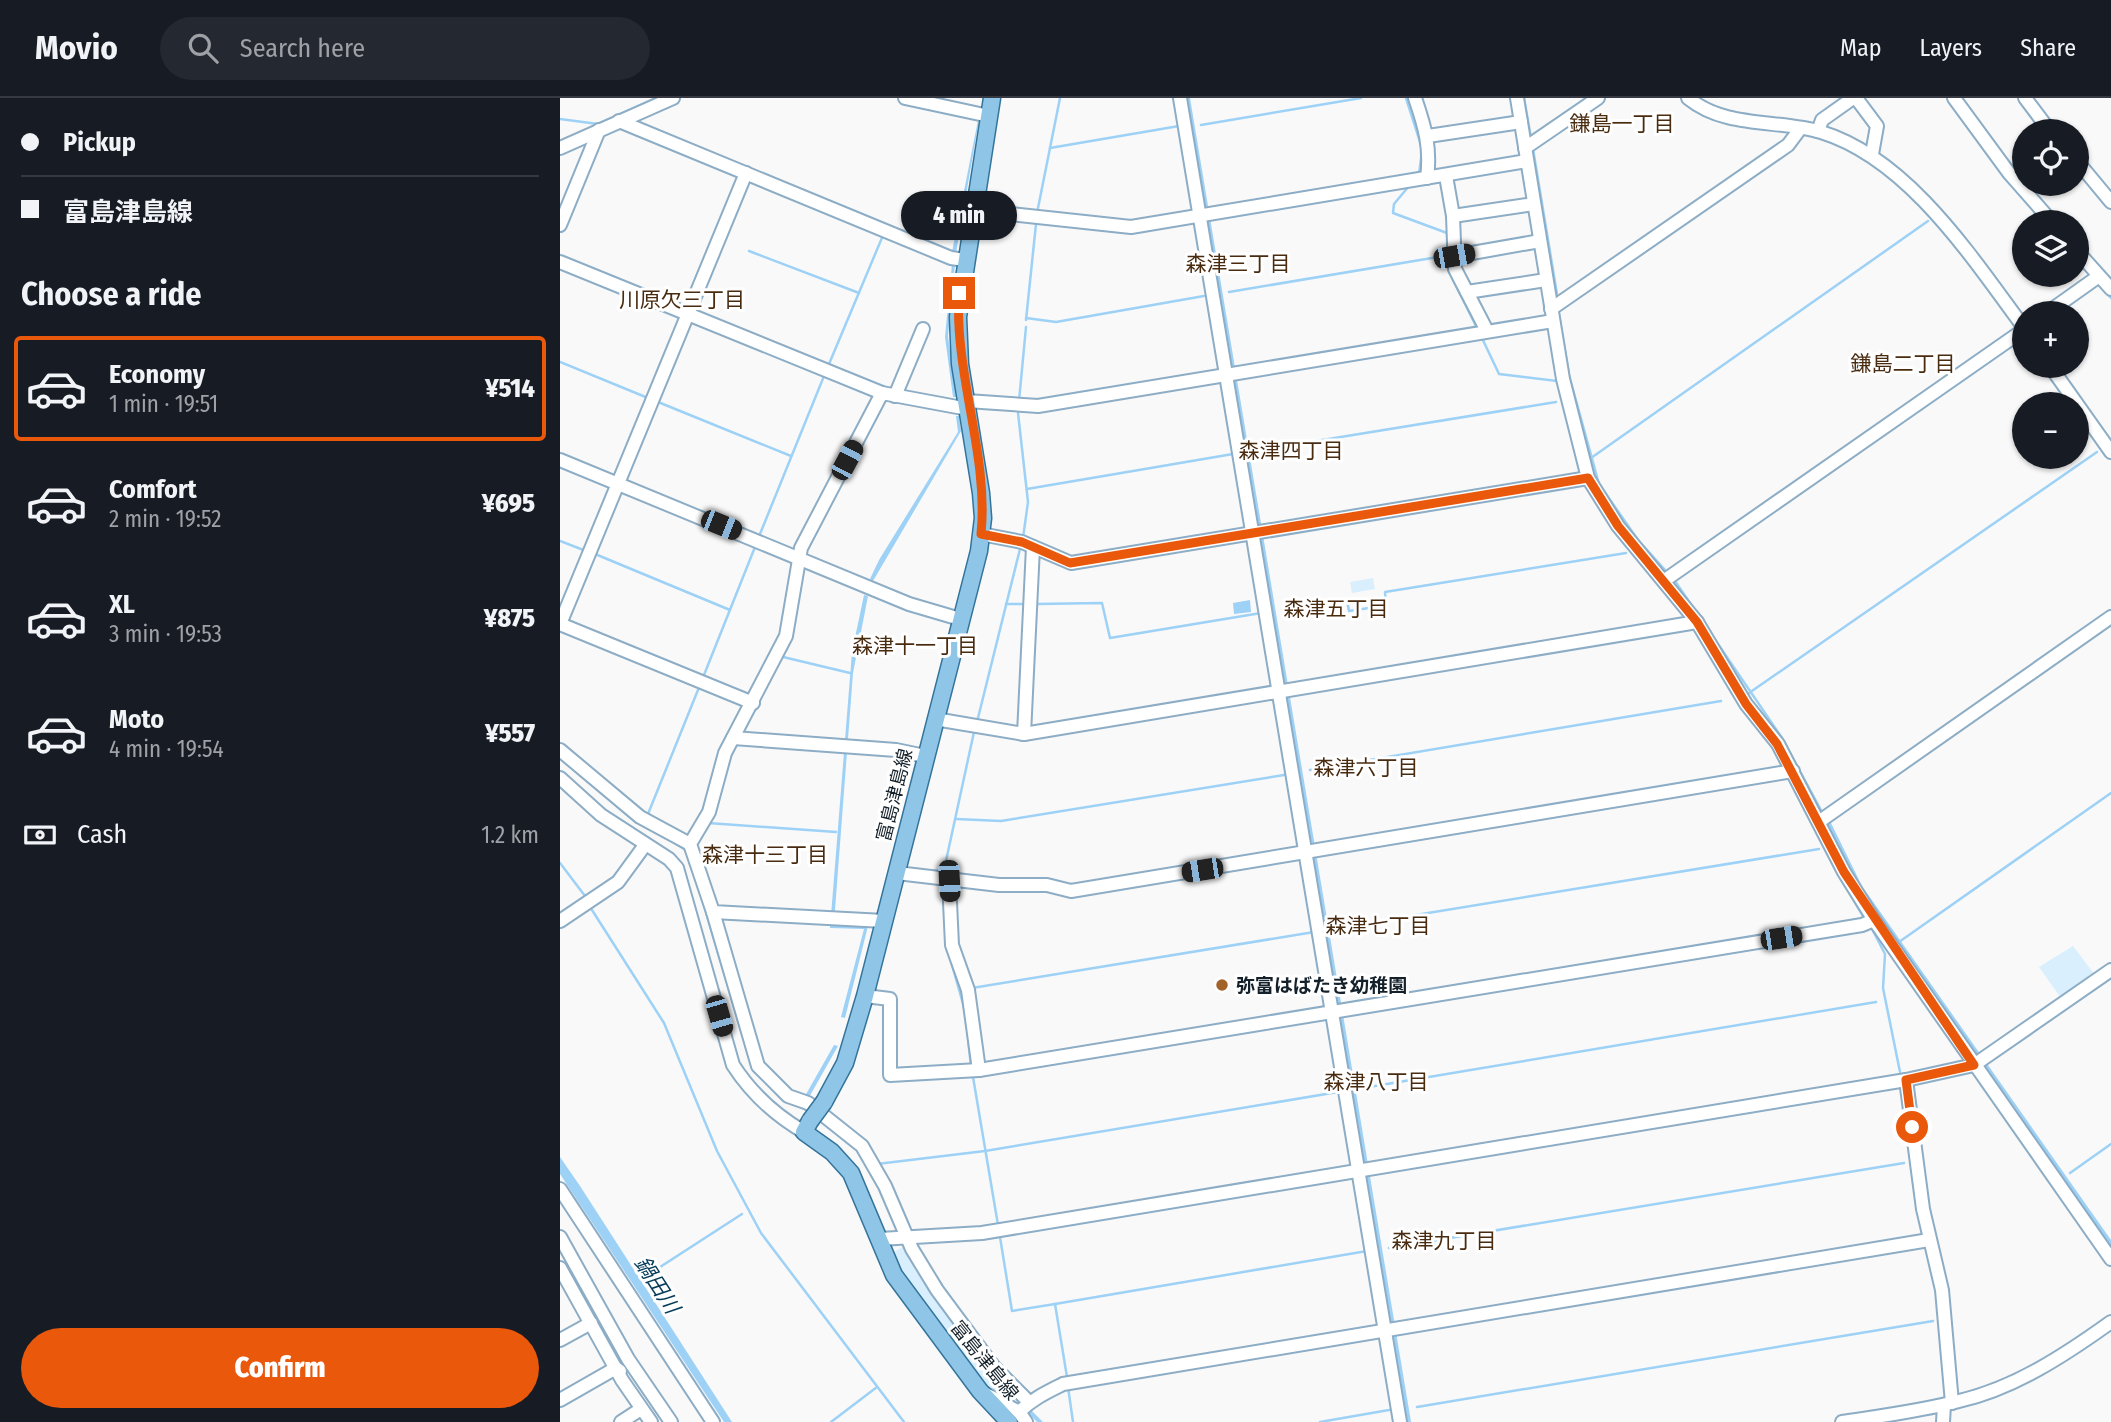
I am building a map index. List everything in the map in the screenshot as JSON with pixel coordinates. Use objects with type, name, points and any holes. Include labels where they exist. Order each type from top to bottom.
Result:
[{"type":"main road","name":"富島津島線","points":[[992,98],[958,317],[958,347],[981,493],[981,534],[865,996],[845,1063],[824,1102],[807,1126],[851,1172],[897,1238],[894,1275],[980,1391],[1022,1412]]},
{"type":"street","points":[[560,148],[673,98]]},
{"type":"street","points":[[905,98],[989,116]]},
{"type":"street","points":[[1180,98],[1205,216],[1257,532],[1278,692],[1310,852],[1365,1169],[1390,1329],[1400,1422]]},
{"type":"street","points":[[1415,98],[1428,136],[1430,152],[1427,178]]},
{"type":"street","points":[[1517,98],[1563,379],[1588,478],[1618,526],[1697,622],[1746,704],[1777,744],[1820,821],[1844,872],[1874,920],[1979,1062],[2111,1259]]},
{"type":"street","points":[[973,210],[1117,228],[1446,176],[1526,154],[1598,98]]},
{"type":"street","points":[[1688,98],[1726,116],[1818,131],[1872,154],[1922,201],[1972,257],[2012,311]]},
{"type":"street","points":[[1818,131],[1822,120],[1855,98],[1877,126],[1872,154]]},
{"type":"street","points":[[1954,98],[2009,173],[2041,210]]},
{"type":"street","points":[[2025,98],[2041,119]]},
{"type":"street","points":[[619,121],[951,258],[965,260]]},
{"type":"street","points":[[1428,136],[1521,122]]},
{"type":"street","points":[[560,262],[889,394],[967,405],[1038,406],[1487,331],[1552,315],[1788,145],[1800,129]]},
{"type":"street","points":[[560,225],[599,130]]},
{"type":"street","points":[[746,173],[560,624],[753,703]]},
{"type":"street","points":[[2089,175],[2111,202]]},
{"type":"street","points":[[1446,176],[1453,216],[1455,269],[1487,331]]},
{"type":"street","points":[[1453,216],[1534,204]]},
{"type":"street","points":[[1454,256],[1540,241]]},
{"type":"street","points":[[2089,265],[2111,289]]},
{"type":"street","points":[[2064,301],[2099,276]]},
{"type":"street","points":[[1467,292],[1546,280]]},
{"type":"street","points":[[690,844],[709,812],[725,753],[786,636],[798,557],[923,329]]},
{"type":"street","points":[[1665,580],[2012,338]]},
{"type":"street","points":[[2059,378],[2111,452]]},
{"type":"street","points":[[560,460],[909,604],[960,619]]},
{"type":"street","points":[[981,534],[1033,547],[1070,563],[1588,478]]},
{"type":"street","points":[[1024,734],[1033,547]]},
{"type":"street","points":[[1820,821],[2111,617]]},
{"type":"street","points":[[935,719],[1024,734],[1697,622]]},
{"type":"street","points":[[733,738],[925,756]]},
{"type":"street","points":[[560,750],[640,817],[690,844],[758,1066],[788,1096],[802,1099],[819,1110],[862,1146],[885,1186],[897,1238],[994,1367],[1022,1412],[1063,1384],[1928,1240]]},
{"type":"street","points":[[897,873],[949,881],[1047,884],[1071,891],[1793,771]]},
{"type":"street","points":[[560,778],[601,815],[669,859],[677,868],[733,1065],[750,1089],[781,1118],[807,1126]]},
{"type":"street","points":[[560,921],[618,882],[645,845]]},
{"type":"street","points":[[949,881],[952,945],[968,990],[979,1070]]},
{"type":"street","points":[[713,912],[884,921]]},
{"type":"street","points":[[865,996],[890,999],[890,1075],[979,1070],[1863,925],[1874,920]]},
{"type":"street","points":[[897,1238],[982,1233],[1906,1080],[1979,1062],[2111,970]]},
{"type":"street","points":[[1906,1080],[1928,1240],[1942,1290],[1948,1404],[1943,1422]]},
{"type":"street","points":[[560,1189],[713,1422]]},
{"type":"street","points":[[560,1237],[653,1401],[671,1422]]},
{"type":"street","points":[[562,1276],[651,1422]]},
{"type":"street","points":[[1842,1422],[1948,1404],[1979,1395],[2040,1369],[2111,1322]]},
{"type":"street","points":[[560,1340],[591,1323]]},
{"type":"street","points":[[616,1368],[642,1397],[653,1401]]},
{"type":"street","points":[[560,1400],[616,1368]]},
{"type":"street","points":[[621,1422],[641,1409]]},
{"type":"street","points":[[1903,1422],[1919,1409]]},
{"type":"shaded area","points":[[1373,578],[1375,589],[1352,593],[1350,582]]},
{"type":"shaded area","points":[[2073,946],[2095,975],[2061,998],[2039,967]]},
{"type":"shaded area","points":[[904,1246],[928,1289],[977,1360],[1020,1405],[984,1387],[911,1290],[910,1283],[894,1261],[894,1252]]},
{"type":"water","points":[[1185,98],[1190,98],[1411,1422],[1406,1422]]},
{"type":"water","points":[[979,120],[956,253],[952,252]]},
{"type":"water","points":[[952,264],[955,264],[948,336],[956,397],[953,397],[945,337]]},
{"type":"water","points":[[956,416],[959,416],[961,431],[873,581],[870,579],[879,560],[958,432]]},
{"type":"water","points":[[864,595],[868,596],[853,673],[834,923],[868,926],[845,1018],[841,1017],[864,929],[830,928],[852,652]]},
{"type":"water","points":[[1250,600],[1251,612],[1234,614],[1233,603]]},
{"type":"water","points":[[1830,821],[1862,886],[2111,1240],[2111,1250],[1862,893],[1825,823]]},
{"type":"water","points":[[690,852],[750,1051],[801,1103],[821,1119],[785,1101],[750,1065],[687,853]]},
{"type":"water","points":[[834,1045],[838,1046],[808,1099],[805,1096]]},
{"type":"water","points":[[825,1121],[859,1148],[879,1187],[857,1150]]},
{"type":"water","points":[[560,1157],[732,1422],[724,1422],[560,1174]]},
{"type":"water","points":[[882,1192],[903,1233],[1029,1408],[1043,1422],[1037,1422],[977,1360],[928,1289],[901,1243]]},
{"type":"waterway","points":[[598,124],[656,98]]},
{"type":"waterway","points":[[1038,208],[1060,98]]},
{"type":"waterway","points":[[1201,125],[1361,98]]},
{"type":"waterway","points":[[1406,98],[1421,145]]},
{"type":"waterway","points":[[1524,98],[1531,138]]},
{"type":"waterway","points":[[560,119],[598,124]]},
{"type":"waterway","points":[[1050,148],[1179,126]]},
{"type":"waterway","points":[[1533,149],[1557,294]]},
{"type":"waterway","points":[[1419,174],[1422,151]]},
{"type":"waterway","points":[[1409,186],[1394,204],[1393,213],[1447,233],[1449,272],[1477,328]]},
{"type":"waterway","points":[[1591,458],[1928,221]]},
{"type":"waterway","points":[[1026,320],[1036,224]]},
{"type":"waterway","points":[[829,364],[884,233]]},
{"type":"waterway","points":[[749,251],[859,293]]},
{"type":"waterway","points":[[1229,292],[1438,257]]},
{"type":"waterway","points":[[2106,292],[2111,298]]},
{"type":"waterway","points":[[1026,318],[1056,322],[1204,296]]},
{"type":"waterway","points":[[1559,314],[1569,375],[1599,484],[1638,540],[1666,571]]},
{"type":"waterway","points":[[1019,401],[1026,327]]},
{"type":"waterway","points":[[1481,336],[1499,374],[1557,381]]},
{"type":"waterway","points":[[560,362],[648,398]]},
{"type":"waterway","points":[[760,534],[824,376]]},
{"type":"waterway","points":[[658,402],[791,456]]},
{"type":"waterway","points":[[1255,451],[1556,402]]},
{"type":"waterway","points":[[1018,413],[1028,502],[1023,538]]},
{"type":"waterway","points":[[1570,432],[1580,472]]},
{"type":"waterway","points":[[1749,693],[2097,452]]},
{"type":"waterway","points":[[1027,489],[1233,454]]},
{"type":"waterway","points":[[560,541],[586,551]]},
{"type":"waterway","points":[[704,675],[755,547]]},
{"type":"waterway","points":[[977,722],[1020,549]]},
{"type":"waterway","points":[[1283,610],[1347,600],[1349,611],[1382,606],[1386,604],[1385,592],[1626,553]]},
{"type":"waterway","points":[[595,554],[730,610]]},
{"type":"waterway","points":[[1675,581],[1782,738],[1822,812]]},
{"type":"waterway","points":[[1036,604],[1102,603],[1110,638],[1261,613]]},
{"type":"waterway","points":[[1006,604],[1026,604]]},
{"type":"waterway","points":[[1705,647],[1739,704]]},
{"type":"waterway","points":[[779,656],[850,673]]},
{"type":"waterway","points":[[648,814],[700,685]]},
{"type":"waterway","points":[[1310,770],[1721,701]]},
{"type":"waterway","points":[[944,870],[974,732]]},
{"type":"waterway","points":[[560,758],[595,787]]},
{"type":"waterway","points":[[956,819],[1001,821],[1284,775]]},
{"type":"waterway","points":[[1899,942],[2111,793]]},
{"type":"waterway","points":[[708,823],[836,832]]},
{"type":"waterway","points":[[669,839],[687,851]]},
{"type":"waterway","points":[[1336,928],[1819,849]]},
{"type":"waterway","points":[[560,863],[585,896]]},
{"type":"waterway","points":[[1840,877],[1863,916]]},
{"type":"waterway","points":[[592,910],[664,1023],[717,1151],[761,1233],[904,1422]]},
{"type":"waterway","points":[[1872,929],[1885,954],[1883,988],[1900,1072]]},
{"type":"waterway","points":[[972,988],[1314,932]]},
{"type":"waterway","points":[[949,954],[965,1011]]},
{"type":"waterway","points":[[1363,1088],[1876,1002]]},
{"type":"waterway","points":[[967,1028],[971,1067]]},
{"type":"waterway","points":[[973,1077],[998,1225]]},
{"type":"waterway","points":[[877,1164],[985,1151],[1338,1092]]},
{"type":"waterway","points":[[2070,1173],[2111,1144]]},
{"type":"waterway","points":[[1389,1248],[1904,1163]]},
{"type":"waterway","name":"鍋田川","points":[[640,1280],[742,1214]]},
{"type":"waterway","points":[[1921,1225],[1922,1234]]},
{"type":"waterway","points":[[1000,1237],[1012,1311],[1055,1304],[1067,1377]]},
{"type":"waterway","points":[[1055,1304],[1367,1251]]},
{"type":"waterway","points":[[1417,1407],[1933,1321]]},
{"type":"waterway","points":[[831,1422],[877,1387]]},
{"type":"waterway","points":[[1068,1387],[1073,1422]]},
{"type":"waterway","points":[[1320,1422],[1389,1410]]},
{"type":"place","name":"弥富はばたき幼稚園","points":[[1222,985]]},
{"type":"district","name":"鎌島一丁目","points":[[1622,124]]},
{"type":"district","name":"森津三丁目","points":[[1238,264]]},
{"type":"district","name":"川原欠三丁目","points":[[682,300]]},
{"type":"district","name":"鎌島二丁目","points":[[1903,364]]},
{"type":"district","name":"森津四丁目","points":[[1291,451]]},
{"type":"district","name":"森津五丁目","points":[[1336,609]]},
{"type":"district","name":"森津十一丁目","points":[[915,646]]},
{"type":"district","name":"森津六丁目","points":[[1366,768]]},
{"type":"district","name":"森津十三丁目","points":[[765,855]]},
{"type":"district","name":"森津七丁目","points":[[1378,926]]},
{"type":"district","name":"森津八丁目","points":[[1376,1082]]},
{"type":"district","name":"森津九丁目","points":[[1444,1241]]},
{"type":"route","points":[[959,293],[958,347],[976,450],[983,518],[981,534],[1022,542],[1070,563],[1588,478],[1618,526],[1697,622],[1746,704],[1777,744],[1820,821],[1844,872],[1874,920],[1974,1065],[1906,1080],[1912,1127]]}]
